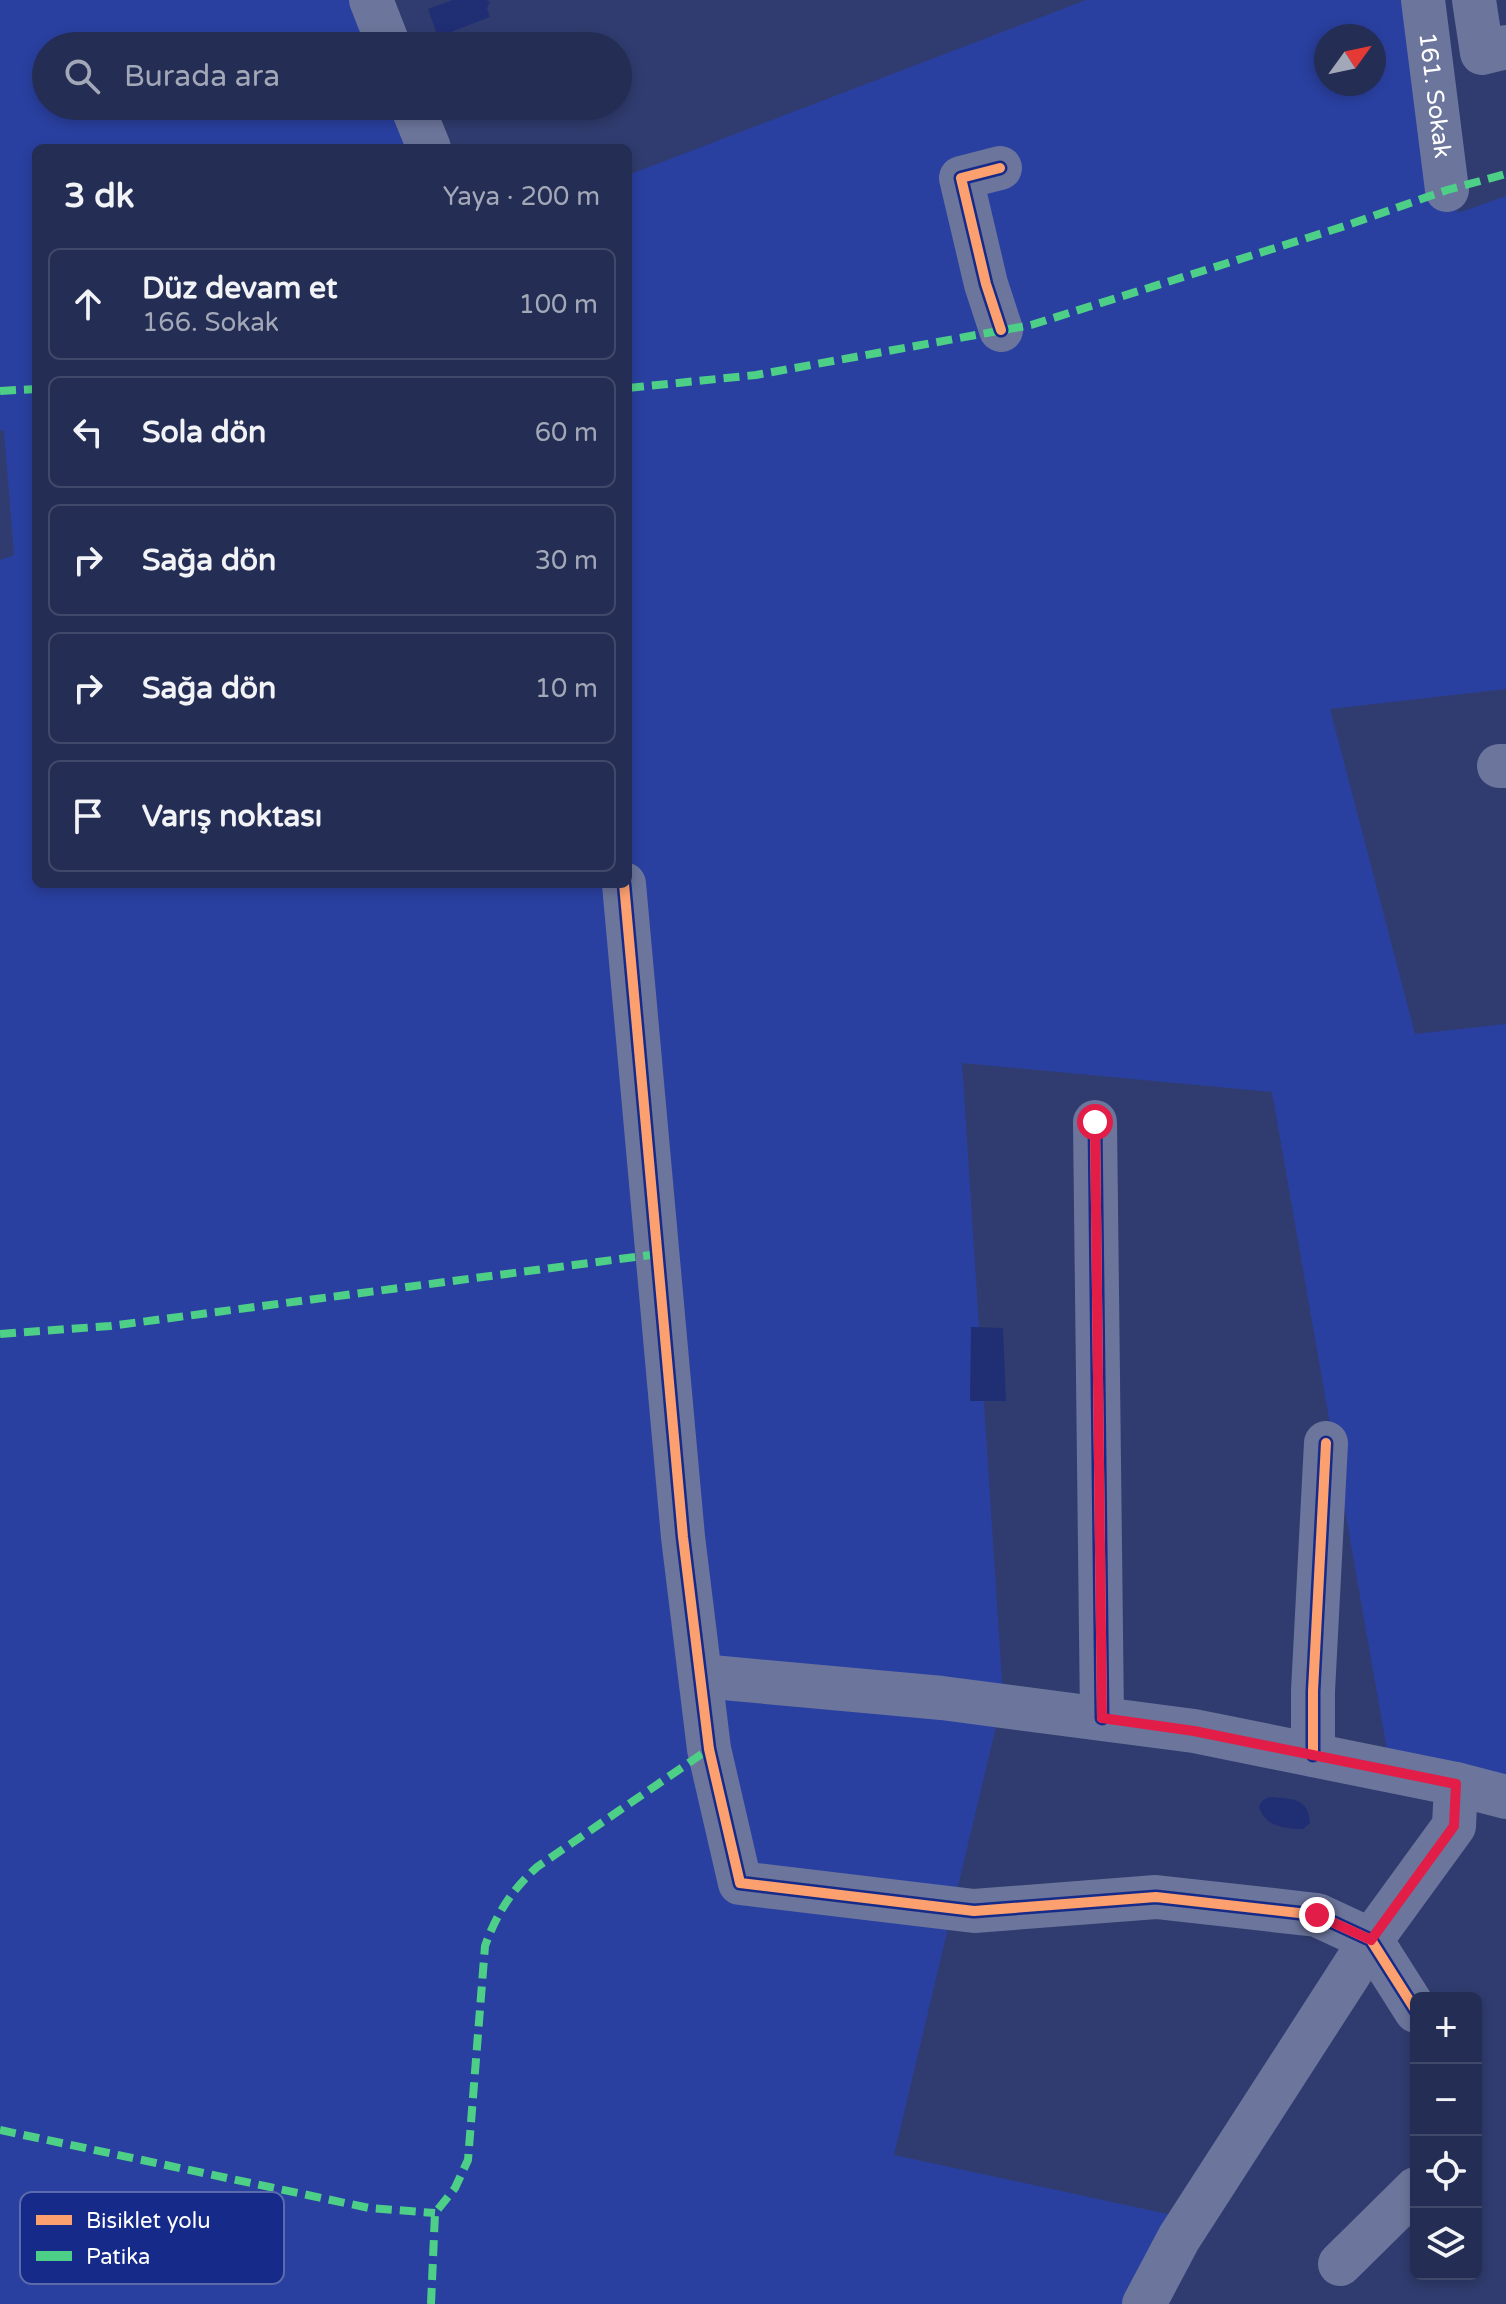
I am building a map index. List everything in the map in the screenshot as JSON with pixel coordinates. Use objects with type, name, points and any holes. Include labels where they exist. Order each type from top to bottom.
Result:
[{"type":"street","points":[[371,0],[384,32]]},
{"type":"street","name":"161. Sokak","points":[[1423,0],[1447,190]]},
{"type":"street","points":[[1474,0],[1482,53],[1506,47]]},
{"type":"street","points":[[418,120],[427,144]]},
{"type":"street","points":[[1000,168],[961,178],[986,284],[1001,330]]},
{"type":"street","points":[[624,888],[683,1537],[709,1749],[740,1883],[974,1911],[1156,1897],[1317,1915],[1371,1940],[1410,2002]]},
{"type":"street","points":[[1095,1122],[1102,1718]]},
{"type":"street","points":[[1313,1755],[1313,1691],[1326,1443]]},
{"type":"street","points":[[701,1676],[942,1698],[1194,1731],[1506,1797]]},
{"type":"street","points":[[1144,2304],[1179,2238],[1371,1940],[1454,1826],[1456,1784]]},
{"type":"street","points":[[1340,2264],[1410,2195]]},
{"type":"shaded area","points":[[0,0],[388,0],[399,32],[32,32],[32,120],[430,120],[439,144],[32,144],[32,888],[632,888],[632,173],[1086,0],[1415,0],[1458,213],[1506,196],[1506,689],[1330,709],[1415,1034],[1506,1024],[1506,1784],[1388,1756],[1272,1092],[962,1063],[1003,1697],[894,2155],[1209,2223],[1161,2304],[0,2304],[0,560],[14,555],[4,431],[0,430]]},
{"type":"shaded area","points":[[453,0],[487,0],[490,2],[487,8],[490,17],[451,32],[436,32],[428,9]]},
{"type":"shaded area","points":[[971,1327],[1003,1328],[1006,1401],[970,1401]]},
{"type":"shaded area","points":[[1269,1797],[1291,1799],[1302,1804],[1309,1814],[1310,1823],[1303,1829],[1282,1827],[1270,1822],[1259,1806]]},
{"type":"marked path","points":[[632,388],[756,375],[1031,325],[1345,226],[1447,190],[1506,174]]},
{"type":"marked path","points":[[0,391],[32,389]]},
{"type":"marked path","points":[[0,1334],[110,1326],[658,1254]]},
{"type":"marked path","points":[[431,2304],[435,2213],[455,2188],[468,2160],[485,1946],[495,1923],[512,1894],[537,1867],[709,1749]]},
{"type":"marked path","points":[[0,2130],[369,2208],[435,2213]]},
{"type":"cycle path","points":[[1000,168],[961,178],[986,284],[1001,330]]},
{"type":"cycle path","points":[[624,888],[683,1537],[709,1749],[740,1883],[974,1911],[1156,1897],[1317,1915],[1371,1940],[1410,2002]]},
{"type":"cycle path","points":[[1095,1122],[1102,1718]]},
{"type":"cycle path","points":[[1313,1755],[1313,1691],[1326,1443]]},
{"type":"route","points":[[1095,1122],[1102,1718],[1194,1731],[1456,1784],[1454,1826],[1371,1940],[1317,1915]]}]
